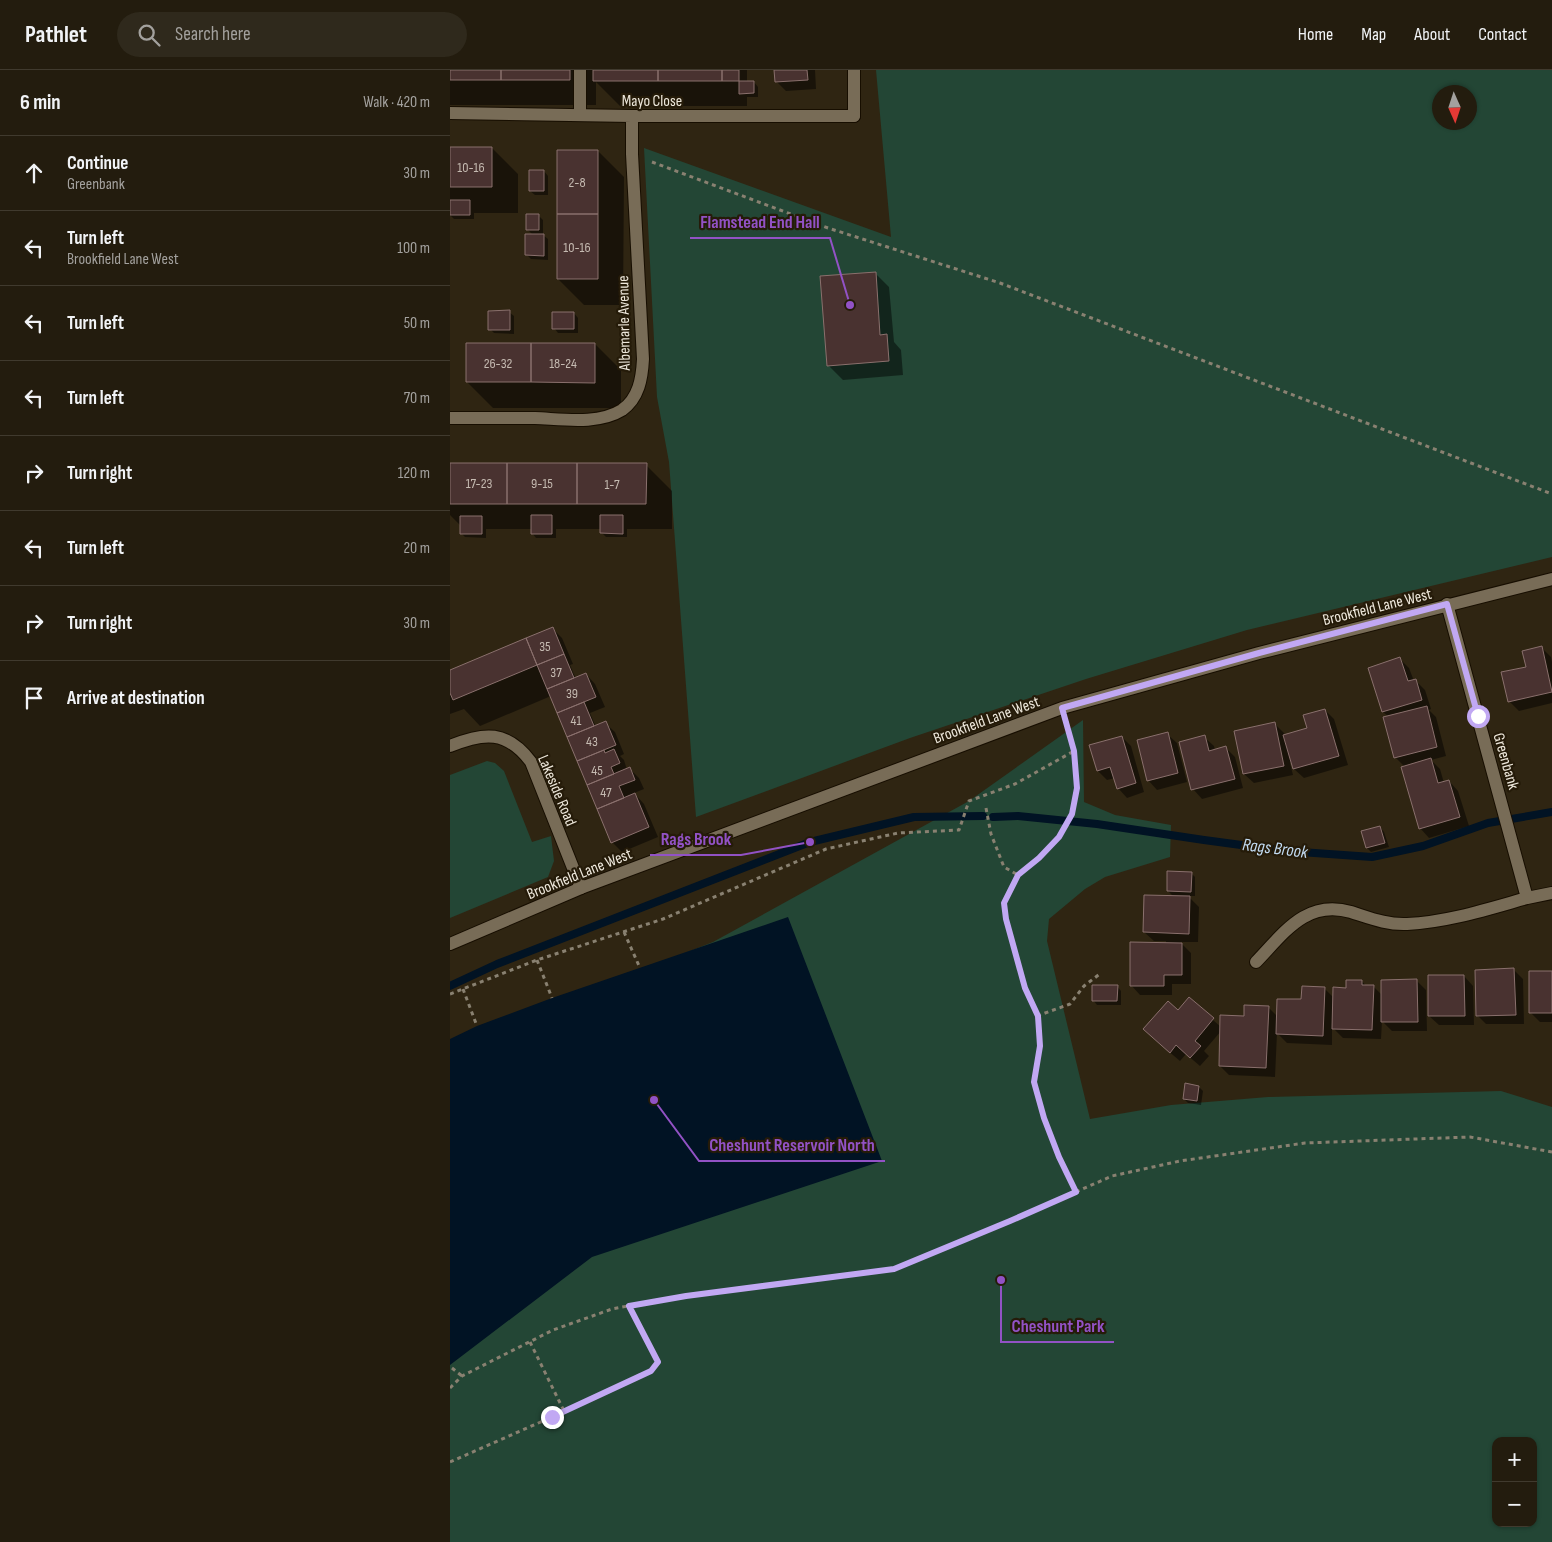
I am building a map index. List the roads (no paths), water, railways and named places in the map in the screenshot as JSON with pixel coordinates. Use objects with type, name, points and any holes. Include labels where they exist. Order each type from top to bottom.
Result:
[{"type":"street","points":[[580,70],[580,115]]},
{"type":"street","name":"Mayo Close","points":[[450,113],[632,116],[854,116],[854,70]]},
{"type":"street","name":"Albemarle Avenue","points":[[450,418],[591,419],[616,413],[624,409],[636,395],[641,379],[643,359],[632,154],[632,116]]},
{"type":"street","name":"Brookfield Lane West","points":[[450,944],[581,888],[1062,708],[1259,653],[1552,579]]},
{"type":"street","name":"Greenbank","points":[[1447,604],[1527,898]]},
{"type":"street","name":"Lakeside Road","points":[[450,746],[475,737],[489,735],[507,740],[522,750],[530,762],[581,888]]},
{"type":"street","points":[[1256,962],[1290,926],[1302,917],[1316,911],[1330,909],[1349,912],[1380,922],[1405,924],[1432,922],[1552,893]]},
{"type":"water","points":[[788,917],[882,1161],[592,1257],[450,1365],[450,1039],[477,1026],[552,998]]},
{"type":"waterway","name":"Rags Brook","points":[[993,817],[1018,816],[1097,824],[1286,851],[1372,857],[1423,846],[1488,823],[1552,812]]},
{"type":"waterway","name":"Rags Brook","points":[[450,986],[497,964],[810,842],[914,817],[983,816]]},
{"type":"place","name":"Flamstead End Hall","points":[[850,305]]},
{"type":"place","name":"Rags Brook","points":[[810,842]]},
{"type":"place","name":"Cheshunt Reservoir North","points":[[654,1100]]},
{"type":"place","name":"Cheshunt Park","points":[[1001,1280]]}]
